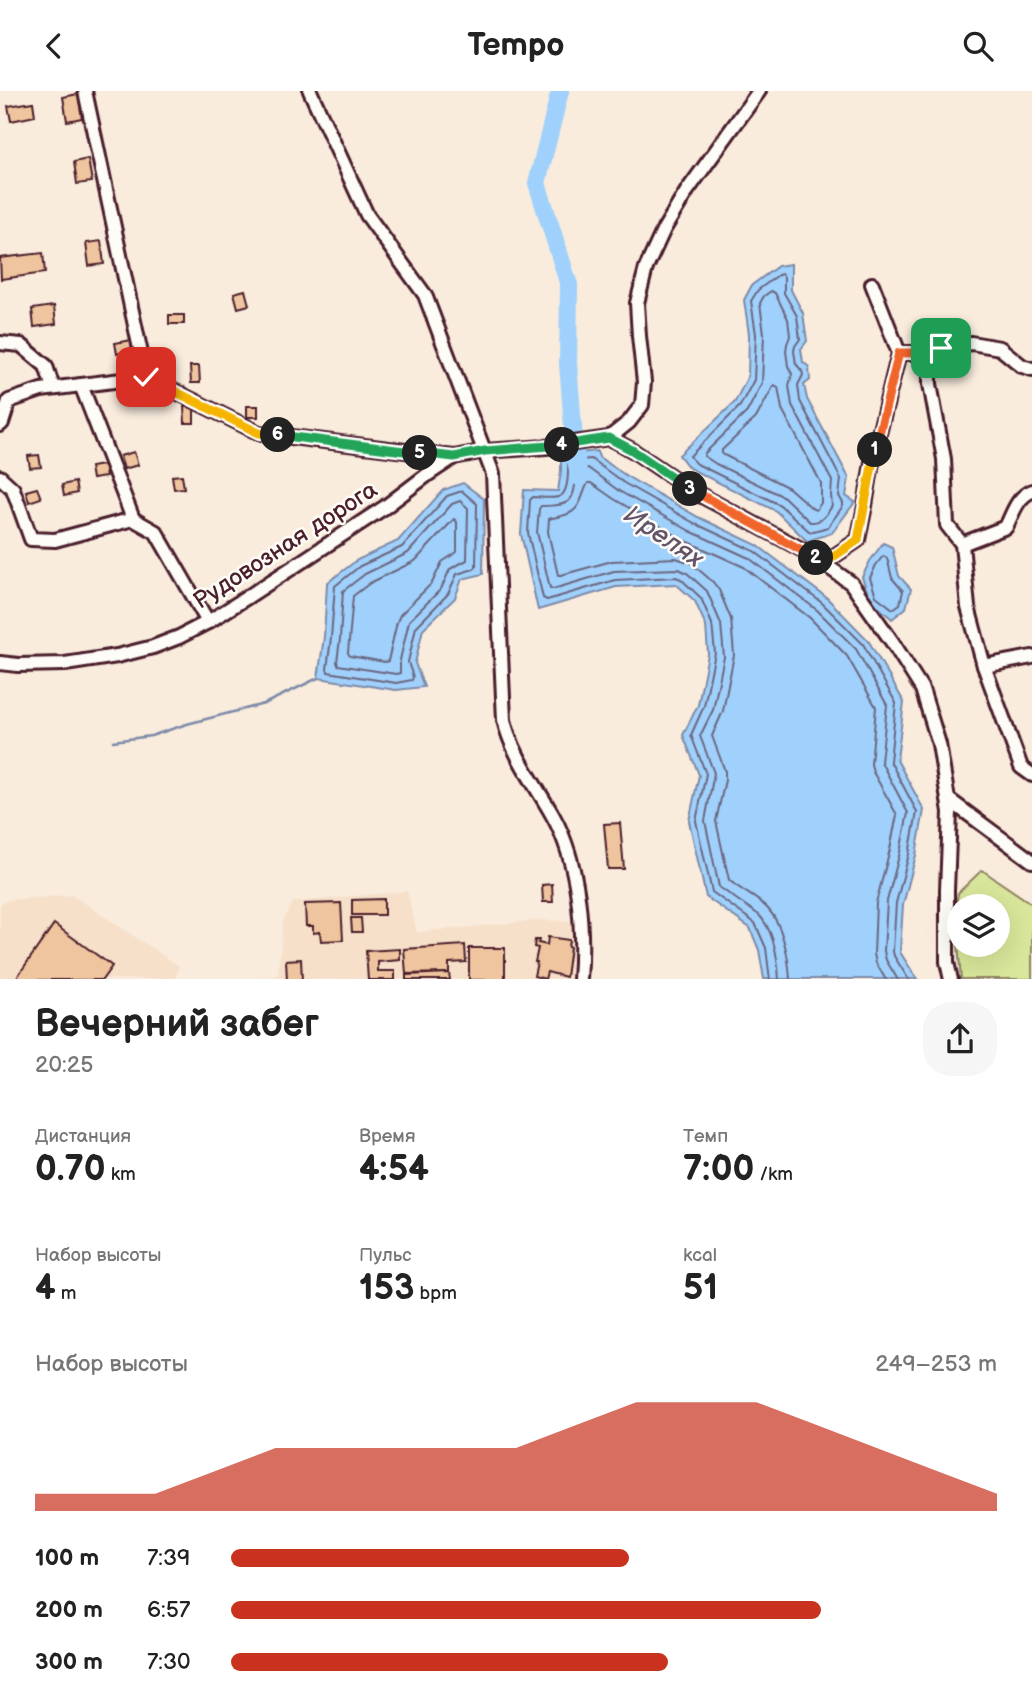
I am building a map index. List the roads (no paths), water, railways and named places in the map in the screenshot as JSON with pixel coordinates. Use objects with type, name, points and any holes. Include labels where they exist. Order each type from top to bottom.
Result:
[{"type":"street","points":[[85,91],[146,377]]},
{"type":"street","points":[[310,91],[367,215],[425,295],[493,474],[504,720],[514,749],[553,815],[566,844],[576,888],[581,929],[580,979]]},
{"type":"street","name":"Рудовозная дорога","points":[[0,663],[65,664],[153,647],[208,622],[385,507],[454,457],[485,451],[609,438],[629,422],[642,405],[644,382],[638,303],[646,268],[664,229],[687,191],[759,91]]},
{"type":"street","points":[[824,563],[858,540],[872,462],[899,353],[872,285]]},
{"type":"street","points":[[0,343],[21,345],[46,366],[53,388]]},
{"type":"street","points":[[899,353],[925,353],[971,343],[1000,348],[1022,366],[1032,369]]},
{"type":"street","points":[[930,352],[930,384],[944,459],[947,524],[962,544],[968,607],[984,666],[1021,767],[1032,775]]},
{"type":"street","points":[[0,425],[9,401],[41,390],[146,377],[259,433],[454,457]]},
{"type":"street","points":[[81,385],[133,519],[156,532],[208,622]]},
{"type":"street","points":[[609,438],[632,450],[691,490],[824,563],[851,583],[893,643],[922,689],[939,744],[950,811],[947,962],[951,979]]},
{"type":"street","points":[[0,477],[13,489],[31,539],[55,540],[133,519]]},
{"type":"street","points":[[962,544],[1006,527],[1018,500],[1028,491],[1032,491]]},
{"type":"street","points":[[984,666],[1032,657]]},
{"type":"street","points":[[948,799],[1032,860]]},
{"type":"water","points":[[791,264],[791,290],[803,313],[807,341],[801,349],[803,362],[809,367],[810,380],[804,385],[807,399],[849,478],[846,496],[855,502],[832,533],[807,541],[776,511],[689,468],[679,455],[735,402],[748,376],[749,334],[744,300],[752,285],[778,266]]},
{"type":"water","points":[[597,451],[599,457],[628,477],[698,517],[757,545],[827,598],[868,640],[904,702],[897,760],[924,810],[903,905],[900,952],[917,979],[764,979],[759,950],[750,928],[706,897],[689,821],[699,775],[683,735],[698,705],[708,654],[706,626],[695,601],[676,584],[616,587],[538,610],[521,534],[524,490],[558,491],[561,455]]},
{"type":"water","points":[[463,483],[484,499],[483,574],[462,579],[455,598],[423,629],[415,663],[424,687],[396,690],[318,678],[324,637],[327,583],[357,560],[398,541],[443,490]]},
{"type":"water","points":[[883,543],[892,547],[899,576],[911,589],[906,608],[892,619],[870,600],[862,577]]},
{"type":"waterway","name":"Ирелях","points":[[560,91],[537,183],[569,285],[568,363],[579,477]]},
{"type":"waterway","points":[[113,741],[151,736],[264,704],[318,678]]}]
